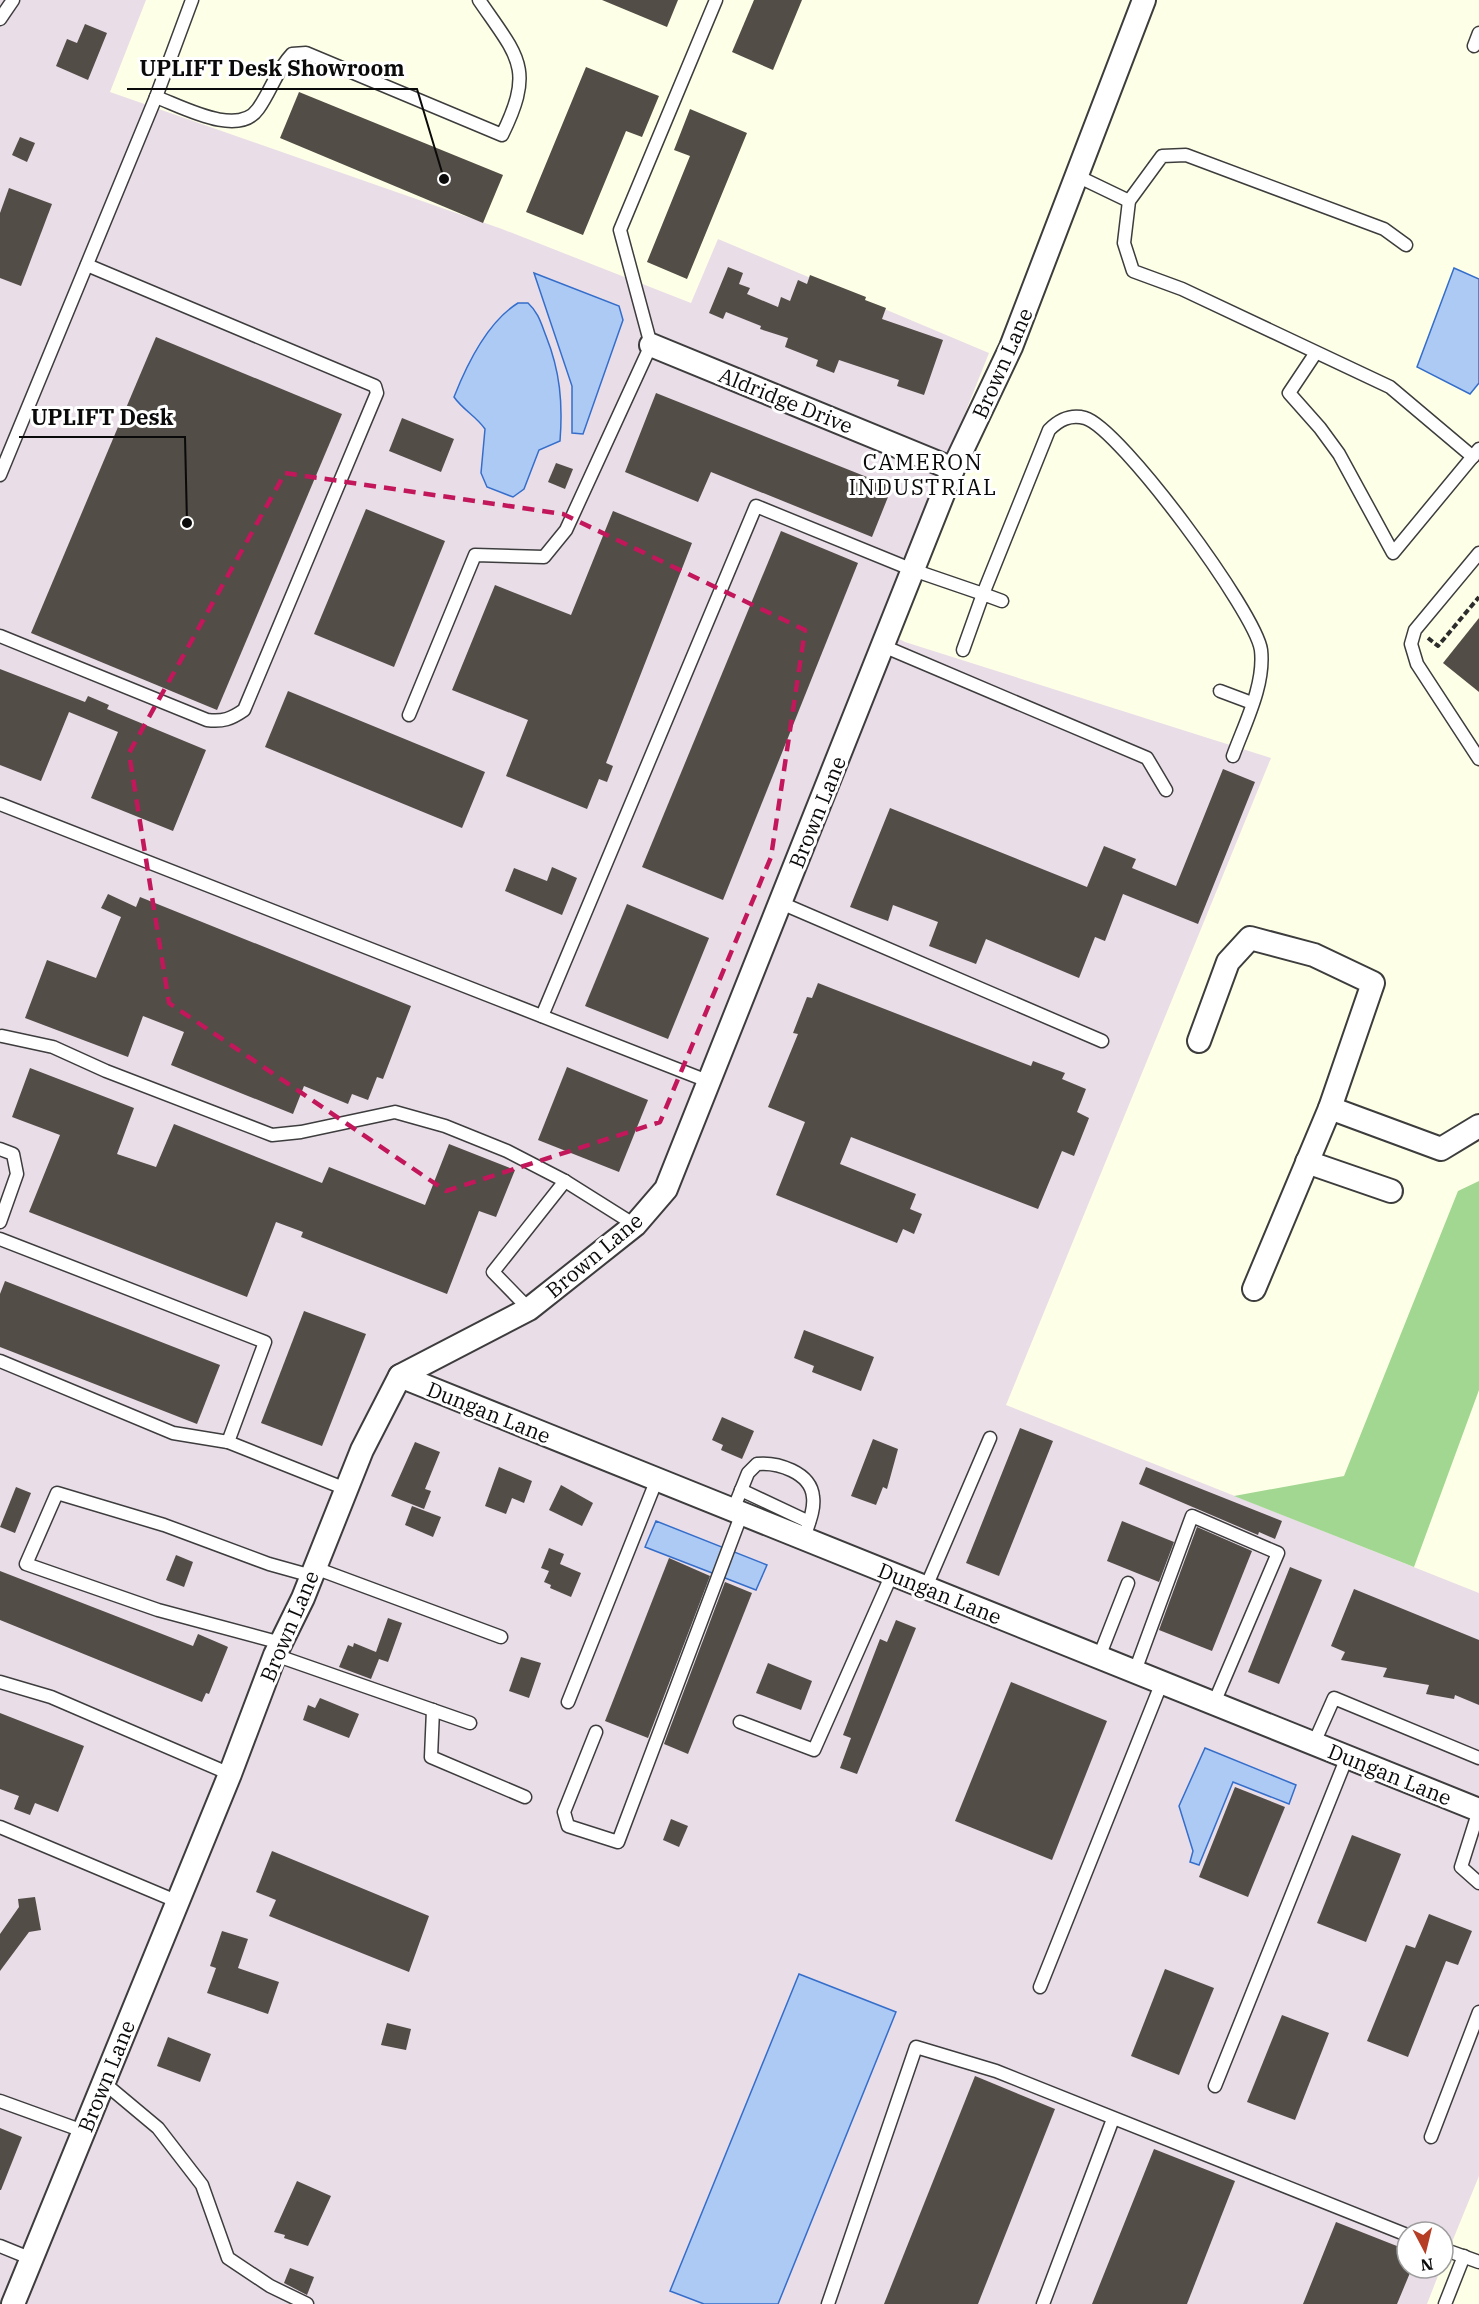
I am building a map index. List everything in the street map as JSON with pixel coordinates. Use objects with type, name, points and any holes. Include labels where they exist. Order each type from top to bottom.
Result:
[{"type":"street","name":"Brown Lane","points":[[13,2304],[176,1901],[230,1774],[278,1649],[313,1572],[362,1450],[400,1376],[529,1309],[634,1225],[666,1189],[953,469],[1011,347],[1144,0]]},
{"type":"street","name":"Aldridge Drive","points":[[651,345],[953,469]]},
{"type":"street","points":[[1199,1041],[1228,962],[1250,938],[1314,955],[1373,984],[1330,1108],[1254,1288]]},
{"type":"street","points":[[1330,1108],[1441,1149],[1479,1126]]},
{"type":"street","points":[[1307,1162],[1391,1191]]},
{"type":"street","name":"Dungan Lane","points":[[400,1376],[657,1479],[739,1504],[806,1530],[892,1574],[1479,1810]]},
{"type":"lane","points":[[0,19],[13,0]]},
{"type":"lane","points":[[0,475],[156,97],[192,0]]},
{"type":"lane","points":[[156,97],[223,122],[246,120],[257,111],[292,54],[306,53],[502,135],[517,105],[520,80],[518,63],[478,0]]},
{"type":"lane","points":[[409,714],[475,555],[544,557],[566,530],[651,345],[620,230],[716,0]]},
{"type":"lane","points":[[1474,46],[1479,33]]},
{"type":"lane","points":[[1315,354],[1288,393],[1320,428],[1339,454],[1393,553],[1476,453],[1390,387],[1182,290],[1133,271],[1124,243],[1129,201],[1162,156],[1186,155],[1384,229],[1406,245]]},
{"type":"lane","points":[[1077,176],[1129,201]]},
{"type":"lane","points":[[0,636],[207,720],[218,721],[234,717],[244,710],[377,393],[375,386],[87,265]]},
{"type":"lane","points":[[963,650],[1049,430],[1059,421],[1074,417],[1088,419],[1105,431],[1152,482],[1196,540],[1240,606],[1261,648],[1260,673],[1233,756]]},
{"type":"lane","points":[[542,1016],[756,506],[914,570],[1002,601]]},
{"type":"lane","points":[[1479,553],[1415,630],[1411,644],[1417,664],[1479,759]]},
{"type":"lane","points":[[883,646],[1147,758],[1166,789]]},
{"type":"lane","points":[[1220,691],[1252,703]]},
{"type":"lane","points":[[0,804],[710,1082]]},
{"type":"lane","points":[[781,903],[1102,1041]]},
{"type":"lane","points":[[2,1036],[53,1047],[106,1071],[272,1135],[301,1132],[395,1113],[445,1126],[507,1151],[565,1181],[634,1225]]},
{"type":"lane","points":[[0,1149],[13,1154],[17,1174],[0,1222]]},
{"type":"lane","points":[[529,1309],[493,1272],[565,1181]]},
{"type":"lane","points":[[0,1239],[265,1342],[228,1442]]},
{"type":"lane","points":[[0,1361],[173,1433],[228,1442],[346,1489]]},
{"type":"lane","points":[[926,1587],[990,1438]]},
{"type":"lane","points":[[596,1732],[564,1812],[568,1826],[618,1842],[739,1504],[748,1473],[757,1464],[786,1466],[805,1480],[814,1495],[806,1530]]},
{"type":"lane","points":[[568,1702],[657,1479]]},
{"type":"lane","points":[[470,1723],[278,1649],[158,1611],[26,1564],[57,1493],[164,1526],[269,1564],[313,1572],[501,1637]]},
{"type":"lane","points":[[1135,1671],[1192,1516],[1278,1553],[1214,1703]]},
{"type":"lane","points":[[741,1722],[814,1750],[892,1574]]},
{"type":"lane","points":[[1099,1657],[1128,1583]]},
{"type":"lane","points":[[0,1682],[51,1697],[230,1774]]},
{"type":"lane","points":[[1040,1987],[1162,1682]]},
{"type":"lane","points":[[1314,1743],[1334,1698],[1479,1758]]},
{"type":"lane","points":[[433,1710],[431,1757],[525,1797]]},
{"type":"lane","points":[[1215,2086],[1347,1757]]},
{"type":"lane","points":[[1479,1810],[1461,1867],[1479,1883]]},
{"type":"lane","points":[[0,1827],[176,1901]]},
{"type":"lane","points":[[1431,2137],[1479,2012]]},
{"type":"lane","points":[[828,2304],[916,2047],[996,2072],[1395,2230]]},
{"type":"lane","points":[[103,2082],[158,2128],[202,2185],[228,2258],[270,2286],[307,2304]]},
{"type":"lane","points":[[0,2101],[83,2131]]},
{"type":"lane","points":[[1043,2304],[1113,2119]]},
{"type":"lane","points":[[0,2246],[32,2259]]},
{"type":"lane","points":[[1455,2253],[1479,2262]]},
{"type":"lane","points":[[1445,2304],[1464,2256]]},
{"type":"path","points":[[1424,645],[1428,638],[1438,646],[1479,597]]},
{"type":"highlighted area","points":[[285,473],[563,514],[805,630],[771,857],[660,1122],[446,1191],[169,1003],[129,753]]},
{"type":"shaded area","points":[[0,0],[146,0],[110,92],[502,229],[691,303],[718,239],[989,353],[879,629],[905,642],[1271,758],[1006,1405],[1479,1593],[1479,2176],[1455,2235],[1455,2220],[1395,2220],[1395,2280],[1436,2280],[1427,2304],[0,2304]]},
{"type":"green space","points":[[1479,1181],[1479,1390],[1414,1567],[1234,1496],[1344,1476],[1458,1191]]},
{"type":"water","points":[[1454,268],[1479,279],[1479,383],[1470,394],[1417,367]]},
{"type":"water","points":[[534,273],[619,306],[623,320],[583,434],[572,433],[572,386]]},
{"type":"water","points":[[518,303],[528,303],[534,310],[551,349],[561,400],[561,427],[560,441],[539,450],[524,489],[513,497],[487,487],[481,473],[485,429],[454,397],[479,345],[497,321]]},
{"type":"water","points":[[656,1521],[767,1565],[756,1590],[645,1547]]},
{"type":"water","points":[[1205,1748],[1296,1785],[1289,1804],[1233,1782],[1199,1865],[1190,1862],[1193,1851],[1179,1806]]},
{"type":"water","points":[[799,1974],[896,2012],[778,2304],[704,2304],[670,2291]]},
{"type":"building","points":[[602,0],[678,0],[667,27]]},
{"type":"building","points":[[754,0],[802,0],[773,70],[732,52]]},
{"type":"building","points":[[85,24],[107,33],[88,80],[56,66],[67,39],[77,43]]},
{"type":"building","points":[[586,67],[659,96],[642,137],[626,131],[583,235],[526,212]]},
{"type":"building","points":[[299,92],[503,175],[483,223],[280,138]]},
{"type":"building","points":[[690,109],[747,133],[687,279],[647,262],[690,156],[674,150]]},
{"type":"building","points":[[20,137],[35,143],[27,162],[12,155]]},
{"type":"building","points":[[9,188],[52,204],[21,286],[0,278],[0,213]]},
{"type":"building","points":[[728,267],[743,273],[739,284],[750,288],[747,294],[778,307],[781,297],[790,301],[798,280],[807,284],[810,275],[866,297],[865,300],[886,308],[882,319],[943,340],[924,395],[897,386],[899,380],[839,360],[834,373],[816,366],[818,360],[785,347],[788,338],[760,329],[761,326],[726,312],[723,319],[709,313]]},
{"type":"building","points":[[156,337],[342,414],[217,710],[31,633]]},
{"type":"building","points":[[656,393],[892,487],[872,537],[711,472],[698,502],[625,472]]},
{"type":"building","points":[[402,418],[454,439],[441,472],[389,451]]},
{"type":"building","points":[[556,463],[573,469],[565,489],[548,482]]},
{"type":"building","points":[[366,509],[445,541],[394,667],[314,634]]},
{"type":"building","points":[[613,511],[692,543],[606,763],[613,766],[607,782],[599,779],[587,809],[506,776],[528,720],[452,690],[495,585],[571,615]]},
{"type":"building","points":[[781,531],[858,563],[723,900],[642,867]]},
{"type":"building","points":[[1479,618],[1479,692],[1443,663]]},
{"type":"building","points":[[0,669],[85,702],[88,696],[109,705],[107,709],[206,750],[173,831],[91,798],[118,732],[69,712],[41,781],[0,765]]},
{"type":"building","points":[[288,691],[485,772],[462,828],[265,747]]},
{"type":"building","points":[[1223,769],[1255,782],[1198,924],[1123,894],[1105,941],[1095,937],[1079,978],[986,939],[976,964],[929,946],[938,922],[893,905],[888,921],[850,907],[890,808],[1087,887],[1104,846],[1136,859],[1132,868],[1176,886]]},
{"type":"building","points":[[552,867],[577,878],[562,915],[505,891],[514,868],[547,881]]},
{"type":"building","points":[[108,894],[136,907],[140,897],[411,1006],[383,1079],[377,1077],[368,1100],[352,1094],[348,1104],[304,1086],[293,1114],[171,1065],[184,1032],[143,1016],[128,1057],[25,1018],[47,960],[96,978],[121,917],[101,908]]},
{"type":"building","points":[[627,904],[709,938],[668,1039],[585,1006]]},
{"type":"building","points":[[818,983],[1031,1066],[1033,1061],[1065,1073],[1062,1079],[1086,1089],[1077,1112],[1089,1118],[1074,1156],[1062,1151],[1038,1209],[851,1137],[840,1164],[916,1194],[910,1209],[922,1214],[914,1234],[903,1229],[897,1243],[776,1195],[805,1122],[768,1107],[798,1034],[793,1033],[807,997],[812,998]]},
{"type":"building","points":[[567,1067],[648,1100],[619,1172],[538,1140]]},
{"type":"building","points":[[30,1068],[134,1108],[117,1154],[156,1167],[174,1124],[322,1183],[329,1167],[425,1205],[449,1144],[515,1170],[496,1217],[479,1211],[447,1294],[301,1237],[303,1232],[276,1222],[247,1297],[29,1212],[60,1135],[12,1117]]},
{"type":"building","points":[[5,1281],[220,1365],[197,1424],[0,1347],[0,1294]]},
{"type":"building","points":[[304,1311],[366,1334],[322,1446],[261,1423]]},
{"type":"building","points":[[804,1330],[874,1357],[861,1391],[812,1372],[814,1366],[794,1358]]},
{"type":"building","points":[[722,1417],[754,1431],[742,1459],[721,1450],[723,1445],[712,1440]]},
{"type":"building","points":[[1020,1428],[1053,1441],[999,1576],[966,1563]]},
{"type":"building","points":[[873,1439],[898,1449],[887,1489],[883,1487],[876,1505],[851,1496]]},
{"type":"building","points":[[415,1442],[440,1452],[425,1489],[431,1491],[424,1509],[391,1496]]},
{"type":"building","points":[[499,1467],[532,1481],[524,1503],[512,1498],[506,1514],[485,1506]]},
{"type":"building","points":[[1146,1467],[1282,1521],[1275,1539],[1259,1532],[1258,1535],[1139,1484]]},
{"type":"building","points":[[561,1485],[593,1503],[582,1526],[549,1510]]},
{"type":"building","points":[[16,1487],[31,1493],[15,1533],[0,1527]]},
{"type":"building","points":[[412,1506],[441,1517],[433,1537],[405,1525]]},
{"type":"building","points":[[1122,1521],[1174,1542],[1159,1582],[1107,1561]]},
{"type":"building","points":[[1197,1527],[1252,1551],[1212,1651],[1159,1630]]},
{"type":"building","points":[[549,1548],[564,1554],[560,1564],[581,1573],[571,1597],[550,1588],[551,1585],[544,1582],[549,1571],[541,1568]]},
{"type":"building","points":[[176,1555],[193,1562],[184,1587],[166,1580]]},
{"type":"building","points":[[669,1558],[710,1576],[648,1738],[605,1721]]},
{"type":"building","points":[[1290,1567],[1322,1580],[1279,1684],[1248,1672]]},
{"type":"building","points":[[0,1571],[193,1646],[198,1634],[228,1647],[209,1694],[206,1693],[202,1702],[0,1620]]},
{"type":"building","points":[[725,1582],[752,1593],[688,1754],[664,1744]]},
{"type":"building","points":[[1354,1589],[1479,1640],[1479,1705],[1455,1695],[1454,1699],[1426,1694],[1429,1685],[1383,1677],[1387,1668],[1341,1660],[1345,1652],[1331,1646]]},
{"type":"building","points":[[388,1618],[402,1623],[388,1662],[379,1659],[371,1679],[339,1667],[348,1645],[353,1647],[354,1643],[376,1652]]},
{"type":"building","points":[[896,1620],[916,1628],[857,1774],[840,1768],[851,1738],[843,1735],[880,1639],[887,1642]]},
{"type":"building","points":[[521,1657],[541,1663],[529,1698],[509,1691]]},
{"type":"building","points":[[768,1663],[812,1681],[801,1710],[756,1693]]},
{"type":"building","points":[[1011,1682],[1107,1721],[1052,1860],[955,1821]]},
{"type":"building","points":[[320,1698],[359,1714],[349,1738],[303,1720],[308,1705],[315,1708]]},
{"type":"building","points":[[0,1713],[84,1746],[58,1812],[35,1803],[30,1815],[14,1809],[19,1796],[0,1789]]},
{"type":"building","points":[[1235,1787],[1285,1807],[1248,1897],[1199,1877]]},
{"type":"building","points":[[671,1819],[688,1826],[679,1847],[663,1840]]},
{"type":"building","points":[[1352,1835],[1401,1854],[1366,1942],[1317,1923]]},
{"type":"building","points":[[272,1851],[429,1916],[409,1972],[269,1916],[276,1900],[256,1892]]},
{"type":"building","points":[[35,1897],[41,1930],[29,1932],[0,1971],[0,1934],[19,1907],[18,1899]]},
{"type":"building","points":[[1429,1914],[1472,1931],[1458,1965],[1446,1961],[1408,2057],[1367,2041],[1406,1945],[1415,1948]]},
{"type":"building","points":[[222,1931],[248,1939],[238,1968],[279,1982],[268,2014],[207,1993],[216,1968],[210,1966]]},
{"type":"building","points":[[1165,1969],[1214,1988],[1179,2075],[1131,2056]]},
{"type":"building","points":[[1282,2015],[1329,2033],[1295,2120],[1247,2102]]},
{"type":"building","points":[[387,2023],[411,2029],[406,2050],[381,2045]]},
{"type":"building","points":[[168,2037],[211,2054],[200,2082],[157,2066]]},
{"type":"building","points":[[975,2076],[1055,2109],[978,2304],[884,2304]]},
{"type":"building","points":[[0,2128],[22,2137],[1,2190],[0,2190]]},
{"type":"building","points":[[1154,2149],[1235,2181],[1187,2304],[1092,2304]]},
{"type":"building","points":[[297,2181],[331,2196],[308,2246],[274,2232]]},
{"type":"building","points":[[1336,2222],[1395,2245],[1395,2280],[1407,2280],[1397,2304],[1303,2304]]},
{"type":"building","points":[[290,2268],[314,2277],[307,2295],[284,2283]]},
{"type":"place","name":"UPLIFT Desk Showroom","points":[[444,179]]},
{"type":"place","name":"UPLIFT Desk","points":[[187,523]]},
{"type":"district","name":"CAMERON INDUSTRIAL","points":[[923,474]]}]
